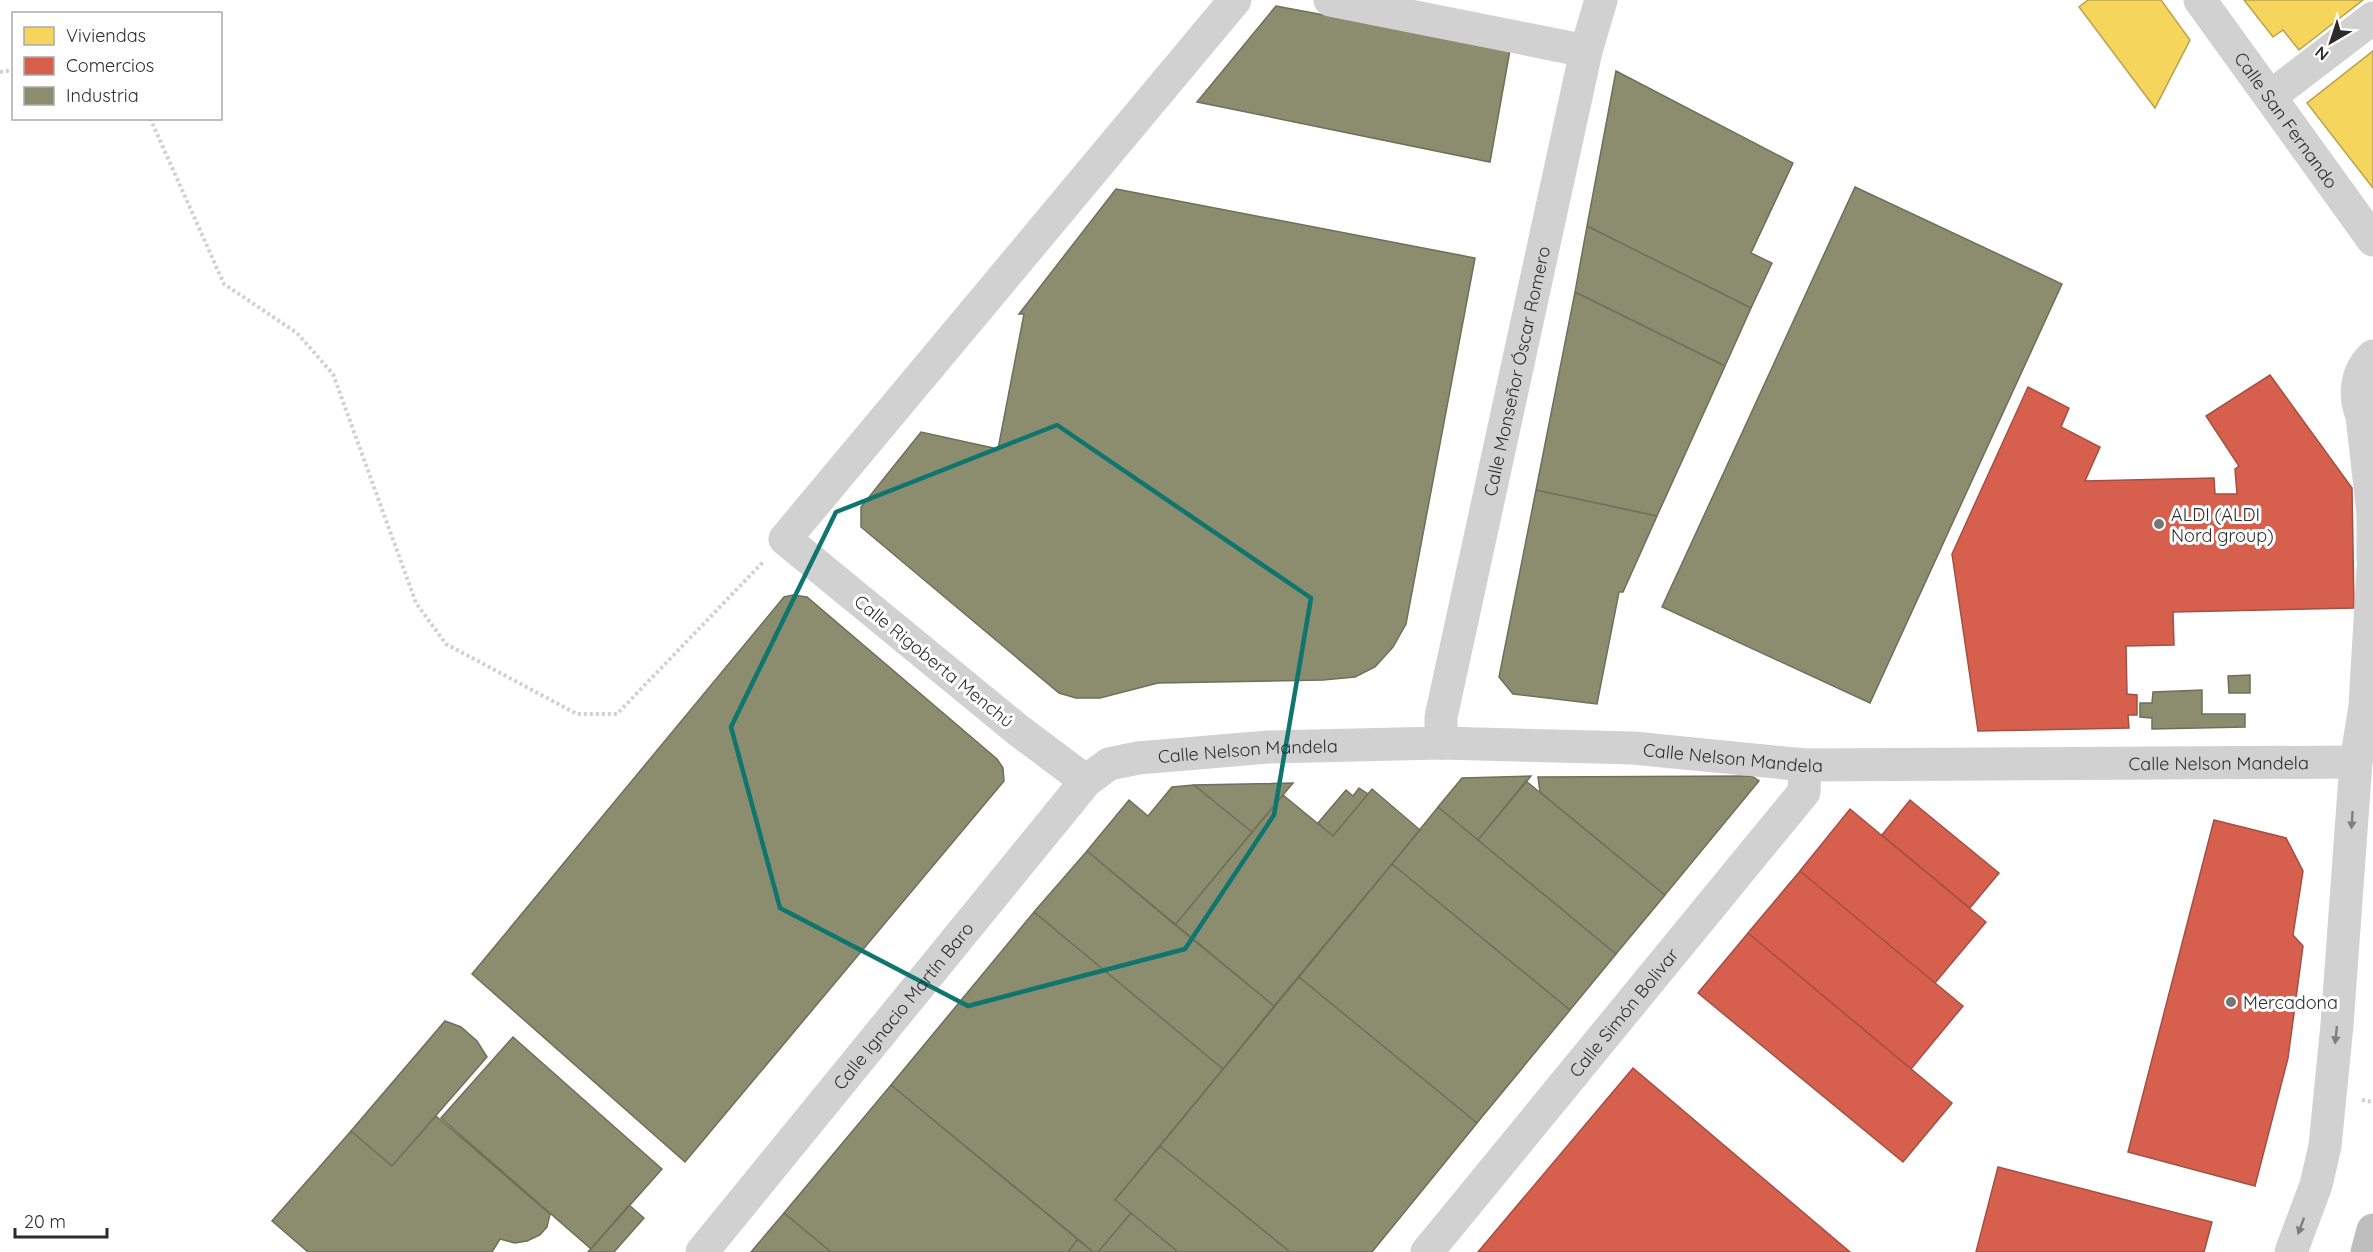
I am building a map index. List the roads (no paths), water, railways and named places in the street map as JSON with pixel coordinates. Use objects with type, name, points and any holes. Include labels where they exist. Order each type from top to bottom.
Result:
[{"type":"highway","points":[[2367,1252],[2373,1230]]},
{"type":"street","name":"Calle Rigoberta Menchú","points":[[1097,772],[1018,730],[785,539],[1235,0]]},
{"type":"street","points":[[1330,0],[1586,51]]},
{"type":"street","name":"Calle Monseñor Óscar Romero","points":[[1441,743],[1441,717],[1586,51],[1601,0]]},
{"type":"street","name":"Calle San Fernando","points":[[2200,0],[2373,240]]},
{"type":"street","points":[[2271,96],[2373,18]]},
{"type":"street","points":[[2373,357],[2361,374],[2357,388],[2358,402],[2368,423],[2373,560]]},
{"type":"street","points":[[2291,1252],[2316,1185],[2325,1146],[2337,1025],[2356,762],[2365,706],[2373,569]]},
{"type":"street","name":"Calle Nelson Mandela","points":[[1097,772],[1149,757],[1268,747],[1441,743],[1633,748],[1805,765],[2356,762]]},
{"type":"street","name":"Calle Simón Bolivar","points":[[1427,1252],[1804,792],[1805,765]]},
{"type":"street","name":"Calle Ignacio Martín Baro","points":[[702,1252],[1097,772]]},
{"type":"place","name":"ALDI (ALDI Nord group)","points":[[2159,524]]},
{"type":"place","name":"Mercadona","points":[[2231,1002]]}]
